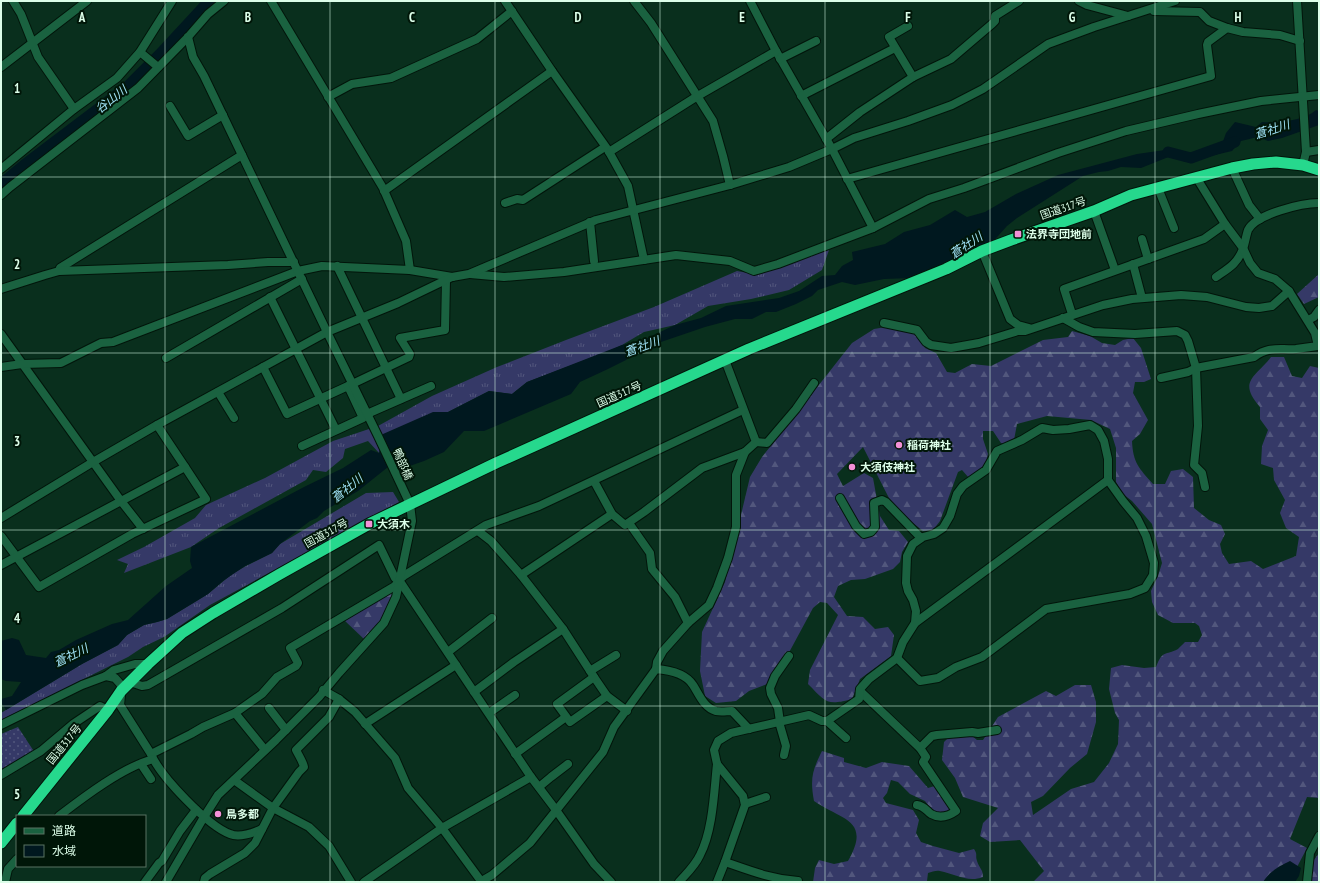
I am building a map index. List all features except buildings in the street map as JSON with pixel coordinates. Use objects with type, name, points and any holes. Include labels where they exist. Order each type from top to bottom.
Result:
[{"type":"highway","name":"国道317号","points":[[24,815],[108,710],[121,691],[182,633],[280,574],[409,503],[783,334],[946,269],[982,251],[1094,211],[1131,195],[1196,177],[1253,164],[1276,162],[1304,165],[1319,170]]},
{"type":"highway","points":[[1,843],[16,824]]},
{"type":"street","points":[[13,1],[21,14],[38,57],[74,109]]},
{"type":"street","points":[[1,67],[87,1]]},
{"type":"street","points":[[1,169],[74,109],[117,78],[140,52],[172,1]]},
{"type":"street","points":[[1,195],[138,88],[188,37],[208,14],[224,1]]},
{"type":"street","points":[[271,1],[384,191],[406,241],[410,270]]},
{"type":"street","points":[[506,1],[607,150],[628,186],[644,260]]},
{"type":"street","points":[[634,1],[651,23],[713,121],[730,185]]},
{"type":"street","points":[[826,139],[860,112],[913,77],[951,59],[992,24],[995,21],[996,16],[1019,1]]},
{"type":"street","points":[[1079,1],[1087,5],[1128,16]]},
{"type":"street","points":[[1,518],[157,425],[327,332],[449,279],[470,274],[590,222],[789,168],[854,138],[952,105],[983,89],[1048,44],[1147,10],[1162,3],[1175,1]]},
{"type":"street","points":[[1297,1],[1304,98],[1306,148],[1304,165]]},
{"type":"street","points":[[752,2],[778,55],[832,149],[873,228]]},
{"type":"street","points":[[1147,10],[1200,12],[1209,21],[1227,28],[1243,32],[1280,35],[1300,40]]},
{"type":"street","points":[[328,97],[352,84],[391,78],[477,39],[512,11]]},
{"type":"street","points":[[908,26],[889,37],[913,77]]},
{"type":"street","points":[[848,179],[1211,76],[1207,45],[1208,42],[1227,28]]},
{"type":"street","points":[[188,37],[192,57],[204,76],[294,262],[327,332],[363,418],[302,446]]},
{"type":"street","points":[[504,203],[517,199],[523,200],[697,96],[778,55],[816,41]]},
{"type":"street","points":[[801,96],[895,48]]},
{"type":"street","points":[[140,52],[158,67]]},
{"type":"street","points":[[384,191],[552,71]]},
{"type":"street","points":[[470,274],[504,277],[564,272],[676,255],[730,261],[754,271],[778,264],[873,228],[929,199],[964,188],[1058,153],[1126,131],[1261,101],[1304,98],[1319,95]]},
{"type":"street","points":[[170,106],[188,136],[223,115]]},
{"type":"street","points":[[1306,148],[1319,150]]},
{"type":"street","points":[[59,271],[60,268],[242,155]]},
{"type":"street","points":[[1232,168],[1249,205],[1260,219]]},
{"type":"street","points":[[1161,378],[1188,372],[1196,368],[1254,358],[1261,352],[1272,348],[1296,349],[1318,346],[1315,333],[1290,291],[1275,280],[1258,273],[1250,264],[1243,248],[1225,224],[1196,177]]},
{"type":"street","points":[[1158,188],[1174,228]]},
{"type":"street","points":[[1216,277],[1233,266],[1243,248],[1248,230],[1253,224],[1260,219],[1292,206],[1308,203],[1319,203]]},
{"type":"street","points":[[1094,211],[1115,270]]},
{"type":"street","points":[[590,222],[594,261]]},
{"type":"street","points":[[1072,314],[1064,289],[1204,239],[1225,224]]},
{"type":"street","points":[[1142,239],[1148,259]]},
{"type":"street","points":[[982,251],[1010,319],[1018,325],[1031,329]]},
{"type":"street","points":[[1,289],[59,271],[294,262]]},
{"type":"street","points":[[1133,264],[1142,298]]},
{"type":"street","points":[[1,367],[22,364],[61,363],[101,343],[113,342],[322,266],[410,270],[449,279]]},
{"type":"street","points":[[337,266],[401,399]]},
{"type":"street","points":[[166,358],[270,297],[300,275]]},
{"type":"street","points":[[263,367],[287,414],[386,368],[409,357],[410,354],[400,338],[445,330],[449,279]]},
{"type":"street","points":[[884,323],[917,330],[926,342],[931,345],[952,348],[979,343],[1018,331],[1025,331],[1072,314],[1103,305],[1142,298],[1181,295],[1207,297],[1246,307],[1259,308],[1272,306],[1290,291]]},
{"type":"street","points":[[270,297],[336,430]]},
{"type":"street","points":[[1308,320],[1314,317],[1319,310]]},
{"type":"street","points":[[1063,318],[1079,327],[1093,332],[1135,334],[1177,331],[1185,335],[1196,368],[1198,426],[1194,465],[1202,473],[1205,487]]},
{"type":"street","points":[[1,334],[121,501],[143,529]]},
{"type":"street","points":[[725,360],[756,442]]},
{"type":"street","points":[[594,481],[612,514],[625,525],[702,468],[745,452],[756,442],[767,442],[796,409],[814,383]]},
{"type":"street","name":"鴨部橋","points":[[350,385],[368,414],[409,503]]},
{"type":"street","points":[[368,414],[431,386]]},
{"type":"street","points":[[218,392],[234,418]]},
{"type":"street","points":[[60,815],[124,772],[141,764],[203,726],[235,713],[262,694],[277,677],[296,666],[298,663],[290,648],[395,586],[399,580],[452,545],[486,525],[539,506],[743,410]]},
{"type":"street","points":[[1,536],[39,587],[143,529],[206,499],[157,425]]},
{"type":"street","points":[[897,658],[920,681],[938,678],[956,667],[982,657],[1046,609],[1130,594],[1145,588],[1153,575],[1154,563],[1146,536],[1137,518],[1108,480],[1108,459],[1104,441],[1098,430],[1090,425],[1070,429],[1053,430],[1042,428],[1022,440],[997,451],[986,470],[963,486],[957,494],[950,516],[943,528],[934,534],[921,538],[913,544],[907,556],[906,583],[916,611],[915,623]]},
{"type":"street","points":[[323,690],[339,699],[354,712],[395,758],[408,788],[442,828],[480,881],[492,878],[530,843],[603,752],[614,727],[656,669],[657,662],[663,651],[688,623],[709,605],[728,558],[736,527],[736,475],[745,452]]},
{"type":"street","points":[[1,565],[185,467]]},
{"type":"street","points":[[679,882],[700,856],[710,827],[717,764],[714,750],[718,741],[731,733],[809,715],[822,721],[827,721],[860,699],[860,689],[869,679],[897,658],[903,642],[915,623],[1108,480]]},
{"type":"street","points":[[840,498],[856,526],[864,534],[871,532],[875,527],[874,504],[882,500],[886,502],[921,538]]},
{"type":"street","points":[[166,882],[218,795],[319,697],[323,690],[384,623],[396,597],[412,521],[409,503]]},
{"type":"street","points":[[521,575],[612,514]]},
{"type":"street","points":[[629,523],[650,553],[652,569],[675,597],[688,623]]},
{"type":"street","points":[[478,531],[491,541],[521,575],[563,629],[608,696],[626,711]]},
{"type":"street","points":[[130,682],[142,686],[148,685],[282,608],[379,545],[395,578],[399,580],[515,754],[594,864],[611,882]]},
{"type":"street","points":[[448,652],[492,618]]},
{"type":"street","points":[[474,692],[514,662],[563,629]]},
{"type":"street","points":[[608,696],[570,722],[557,704],[616,655]]},
{"type":"street","points":[[784,755],[786,746],[778,708],[771,694],[770,688],[775,676],[789,656]]},
{"type":"street","points":[[1,725],[106,676],[114,670],[135,664],[148,664]]},
{"type":"street","points":[[365,724],[456,666]]},
{"type":"street","points":[[656,669],[683,676],[693,684],[698,695],[707,706],[715,711],[732,711],[749,729]]},
{"type":"street","points":[[106,676],[115,678],[119,681],[122,686],[120,705],[152,757],[172,784],[196,810],[229,834],[252,834],[262,829]]},
{"type":"street","points":[[860,691],[920,748],[926,757],[923,762],[956,811],[949,816],[941,816],[932,814],[922,805],[917,805]]},
{"type":"street","points":[[488,713],[515,695]]},
{"type":"street","points":[[204,882],[205,878],[210,874],[245,853],[255,843],[273,808],[304,767],[296,750],[329,716],[339,699]]},
{"type":"street","points":[[1,775],[41,751],[73,724],[100,706],[108,710]]},
{"type":"street","points":[[269,708],[286,730]]},
{"type":"street","points":[[235,713],[265,750]]},
{"type":"street","points":[[515,754],[566,718]]},
{"type":"street","points":[[827,721],[846,738]]},
{"type":"street","points":[[920,748],[932,736],[972,732],[978,733],[997,730]]},
{"type":"street","points":[[141,764],[150,779]]},
{"type":"street","points":[[539,787],[568,764]]},
{"type":"street","points":[[717,764],[743,796],[745,804],[717,882]]},
{"type":"street","points":[[364,882],[442,828],[531,777]]},
{"type":"street","points":[[234,780],[273,808],[309,827],[329,846],[351,882]]},
{"type":"street","points":[[745,804],[766,797]]},
{"type":"street","points":[[145,882],[162,861],[180,831],[196,810]]},
{"type":"street","points":[[1307,882],[1310,853],[1319,836]]},
{"type":"street","points":[[5,882],[8,869],[16,860]]},
{"type":"street","points":[[725,862],[768,877],[781,880],[798,881]]},
{"type":"green space","points":[[829,250],[822,270],[789,290],[751,299],[708,306],[675,325],[644,332],[609,351],[527,382],[512,394],[489,391],[448,412],[442,412],[380,454],[368,441],[345,449],[343,458],[326,472],[313,470],[306,480],[219,528],[191,547],[124,573],[128,564],[117,560],[144,547],[195,518],[206,505],[265,478],[333,441],[378,426],[432,396],[497,367],[654,307],[737,271],[753,274]]},
{"type":"green space","points":[[1319,274],[1319,297],[1304,304],[1297,294]]},
{"type":"green space","points":[[886,327],[915,333],[925,348],[936,353],[947,372],[955,373],[972,364],[991,366],[1043,340],[1068,337],[1072,331],[1090,336],[1102,343],[1115,345],[1123,340],[1133,338],[1141,348],[1151,379],[1144,382],[1135,382],[1133,393],[1148,420],[1140,434],[1132,441],[1135,460],[1153,484],[1165,484],[1171,471],[1183,469],[1193,477],[1194,508],[1209,520],[1221,525],[1225,534],[1220,544],[1222,553],[1229,564],[1251,561],[1263,569],[1296,556],[1299,537],[1286,528],[1280,513],[1285,500],[1274,480],[1273,468],[1261,464],[1262,446],[1268,430],[1260,419],[1260,407],[1253,398],[1249,385],[1251,380],[1271,357],[1284,357],[1292,376],[1302,378],[1310,366],[1319,368],[1319,798],[1307,797],[1290,839],[1307,848],[1297,867],[1277,882],[1033,882],[1044,871],[1020,840],[990,842],[980,836],[983,823],[998,808],[963,797],[955,778],[942,760],[944,742],[950,736],[971,735],[977,740],[983,740],[998,717],[1046,691],[1056,696],[1075,685],[1091,685],[1096,702],[1096,722],[1087,754],[1070,768],[1043,796],[1031,802],[1033,815],[1071,789],[1094,782],[1109,763],[1118,744],[1119,720],[1115,713],[1109,689],[1111,668],[1122,665],[1144,668],[1156,667],[1158,661],[1163,655],[1178,649],[1185,642],[1198,642],[1202,635],[1199,626],[1195,623],[1173,623],[1158,615],[1152,602],[1151,591],[1162,563],[1152,524],[1132,501],[1123,494],[1116,482],[1116,448],[1110,429],[1091,420],[1047,416],[1017,424],[1014,440],[1006,444],[1001,443],[993,431],[983,431],[983,439],[988,454],[984,469],[969,478],[962,470],[958,472],[940,521],[933,530],[923,531],[913,523],[900,517],[863,447],[837,474],[843,486],[864,473],[873,478],[880,516],[889,530],[899,531],[908,542],[902,552],[900,562],[893,569],[865,579],[851,580],[838,586],[834,597],[847,616],[863,617],[875,629],[888,627],[894,635],[891,656],[860,679],[852,699],[831,702],[823,699],[808,684],[810,670],[838,615],[827,603],[820,602],[813,608],[786,658],[767,684],[749,691],[736,701],[716,703],[705,696],[700,671],[702,632],[725,582],[750,477],[762,457],[852,343],[874,329]]},
{"type":"green space","points":[[393,492],[399,502],[210,605],[164,637],[143,647],[128,657],[1,720],[1,713],[82,664],[118,645],[127,635],[144,625],[167,619],[208,594],[232,574],[272,553],[280,544],[366,493]]},
{"type":"green space","points":[[394,588],[393,596],[379,628],[365,640],[344,620]]},
{"type":"green space","points":[[18,727],[35,753],[1,774],[1,734]]},
{"type":"green space","points":[[822,751],[844,758],[844,762],[866,768],[882,762],[909,766],[928,788],[938,785],[955,810],[941,815],[932,810],[925,801],[910,794],[898,782],[891,780],[887,793],[883,798],[886,803],[913,810],[919,820],[916,833],[921,842],[959,853],[974,849],[983,877],[977,879],[967,879],[946,872],[937,871],[928,873],[927,881],[929,882],[813,882],[815,868],[819,860],[834,864],[848,861],[855,847],[857,837],[855,829],[850,822],[814,801],[812,781],[816,764]]},
{"type":"green space","points":[[1319,853],[1319,882],[1302,882],[1306,871]]},
{"type":"water","points":[[1316,110],[1319,111],[1319,125],[1282,138],[1268,141],[1258,137],[1241,141],[1232,151],[1186,162],[1171,156],[1141,168],[1121,167],[1083,176],[1017,218],[1007,226],[989,246],[912,278],[884,279],[855,285],[842,282],[818,290],[812,296],[776,312],[766,312],[752,319],[735,319],[705,327],[661,342],[653,349],[647,347],[626,360],[580,382],[571,394],[484,431],[464,431],[444,452],[398,470],[393,463],[358,491],[310,521],[280,544],[272,553],[245,566],[223,581],[208,594],[167,619],[144,625],[127,635],[118,645],[82,664],[6,710],[1,702],[1,699],[12,696],[21,682],[6,681],[1,679],[1,641],[12,638],[19,640],[26,655],[46,658],[51,652],[59,650],[76,640],[112,624],[128,620],[166,586],[192,568],[190,561],[191,547],[343,468],[371,450],[379,453],[383,434],[433,412],[448,412],[489,391],[512,394],[527,382],[622,345],[641,341],[675,325],[701,318],[726,306],[779,298],[799,291],[822,276],[835,275],[842,266],[853,260],[852,252],[885,244],[904,232],[930,225],[955,210],[967,217],[985,212],[1016,194],[1058,175],[1137,154],[1172,149],[1183,156],[1221,147],[1226,133],[1235,122],[1256,127],[1262,122],[1283,122],[1298,119],[1311,114]]},
{"type":"water","points":[[1290,861],[1301,868],[1299,876],[1295,882],[1263,882],[1275,869]]},
{"type":"waterway","name":"谷山川","points":[[1,184],[127,87],[209,1]]},
{"type":"waterway","name":"蒼社川","points":[[1168,152],[1191,158],[1235,142]]},
{"type":"place","name":"法界寺団地前","points":[[1018,234]]},
{"type":"place","name":"稲荷神社","points":[[899,445]]},
{"type":"place","name":"大須伎神社","points":[[852,467]]},
{"type":"place","name":"大須木","points":[[369,524]]},
{"type":"place","name":"鳥多都","points":[[218,814]]}]
